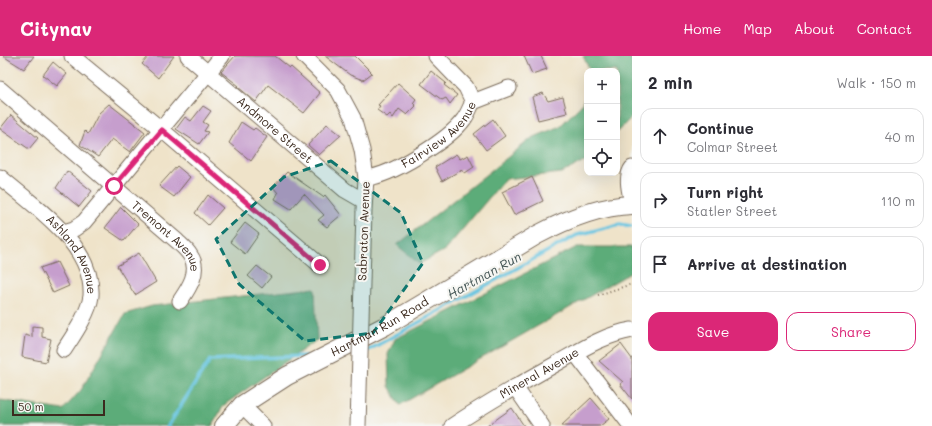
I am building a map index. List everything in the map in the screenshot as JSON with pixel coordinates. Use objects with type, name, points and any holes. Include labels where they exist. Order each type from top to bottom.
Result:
[{"type":"main road","name":"Hartman Run Road","points":[[224,426],[242,405],[287,376],[385,326],[468,278],[512,249],[548,229],[568,220],[598,210],[632,204]]},
{"type":"street","points":[[72,56],[162,130],[320,265]]},
{"type":"street","name":"Andmore Street","points":[[188,56],[364,206]]},
{"type":"street","points":[[64,232],[74,229],[84,222],[222,56]]},
{"type":"street","name":"Sabraton Avenue","points":[[304,56],[338,90],[353,118],[362,150],[366,178],[358,426]]},
{"type":"street","points":[[436,56],[466,87],[473,102]]},
{"type":"street","name":"Fairview Avenue","points":[[366,178],[380,175],[400,166],[442,141],[464,119],[473,102],[509,88]]},
{"type":"street","name":"Tremont Avenue","points":[[0,89],[177,241],[190,255],[194,264],[194,275],[189,288],[180,301]]},
{"type":"street","points":[[631,168],[628,181],[632,204]]},
{"type":"street","name":"Ashland Avenue","points":[[0,177],[64,232],[81,255],[89,275],[91,297],[82,320],[64,350]]},
{"type":"street","name":"Mineral Avenue","points":[[452,426],[594,342],[620,332],[632,330]]},
{"type":"street","points":[[575,353],[631,426]]},
{"type":"street","points":[[515,388],[542,426]]},
{"type":"street","points":[[242,405],[263,426]]},
{"type":"path","points":[[598,295],[632,284]]},
{"type":"highlighted area","points":[[331,161],[401,213],[423,263],[373,333],[305,341],[239,284],[216,239],[284,177]]},
{"type":"green space","points":[[583,56],[632,56],[632,117],[620,129],[620,68],[589,68]]},
{"type":"green space","points":[[584,98],[584,162],[562,173],[505,179],[445,250],[419,264],[397,245],[532,138],[560,126],[581,105]]},
{"type":"green space","points":[[577,247],[632,247],[632,272],[400,405],[389,386],[388,354],[395,339]]},
{"type":"green space","points":[[315,288],[317,340],[224,405],[212,426],[0,426],[0,400],[63,410],[81,390],[125,314],[152,306]]},
{"type":"building","points":[[3,56],[34,56],[24,69]]},
{"type":"building","points":[[149,56],[174,56],[158,78],[142,64]]},
{"type":"building","points":[[235,56],[275,56],[290,68],[291,67],[320,93],[304,113],[268,85],[256,102],[221,72]]},
{"type":"building","points":[[325,56],[355,56],[372,73],[363,80],[350,75]]},
{"type":"building","points":[[524,56],[541,56],[547,69],[532,74]]},
{"type":"building","points":[[53,62],[67,74],[57,86],[43,75]]},
{"type":"building","points":[[431,71],[446,83],[444,85],[457,95],[450,104],[446,98],[442,100],[421,84]]},
{"type":"building","points":[[398,83],[416,99],[413,103],[416,106],[407,115],[399,109],[393,118],[390,114],[387,117],[377,110],[380,106],[378,105]]},
{"type":"building","points":[[543,93],[548,101],[563,97],[567,113],[538,120],[532,97]]},
{"type":"building","points":[[109,104],[145,132],[130,152],[112,139],[98,157],[80,145],[85,131],[88,134],[99,113]]},
{"type":"building","points":[[203,106],[211,111],[203,122],[208,125],[204,131],[208,132],[199,144],[176,129],[185,117],[191,121]]},
{"type":"building","points":[[11,115],[38,138],[29,149],[0,129]]},
{"type":"building","points":[[493,119],[505,136],[486,150],[474,134]]},
{"type":"building","points":[[241,122],[253,130],[255,128],[267,137],[251,161],[229,143]]},
{"type":"building","points":[[327,124],[341,135],[319,155],[308,145]]},
{"type":"building","points":[[456,154],[460,159],[468,155],[474,167],[465,173],[461,170],[442,181],[435,167]]},
{"type":"building","points":[[177,166],[190,177],[174,197],[159,186]]},
{"type":"building","points":[[67,171],[92,191],[79,207],[56,188]]},
{"type":"building","points":[[287,172],[323,197],[325,195],[341,215],[327,227],[318,220],[324,215],[304,194],[291,209],[275,199],[278,193],[273,187]]},
{"type":"building","points":[[532,177],[543,201],[514,215],[502,192]]},
{"type":"building","points":[[208,195],[223,208],[208,225],[195,213]]},
{"type":"building","points":[[121,207],[138,224],[124,241],[105,228]]},
{"type":"building","points":[[245,223],[259,234],[245,254],[230,242]]},
{"type":"building","points":[[139,253],[156,282],[135,295],[117,266]]},
{"type":"building","points":[[57,262],[69,286],[53,293],[40,268]]},
{"type":"building","points":[[257,266],[271,277],[262,288],[248,276]]},
{"type":"building","points":[[32,326],[42,327],[42,337],[51,339],[46,362],[22,357],[25,335],[32,337]]},
{"type":"building","points":[[621,344],[632,359],[632,399],[620,384],[623,382],[599,361]]},
{"type":"building","points":[[591,398],[609,419],[600,426],[561,426]]},
{"type":"building","points":[[512,408],[524,426],[487,426]]},
{"type":"waterway","name":"Hartman Run","points":[[365,352],[577,235],[620,224],[631,226]]},
{"type":"waterway","name":"Hartman Run","points":[[168,426],[210,360],[306,356]]},
{"type":"route","points":[[114,186],[162,130],[320,265]]}]
